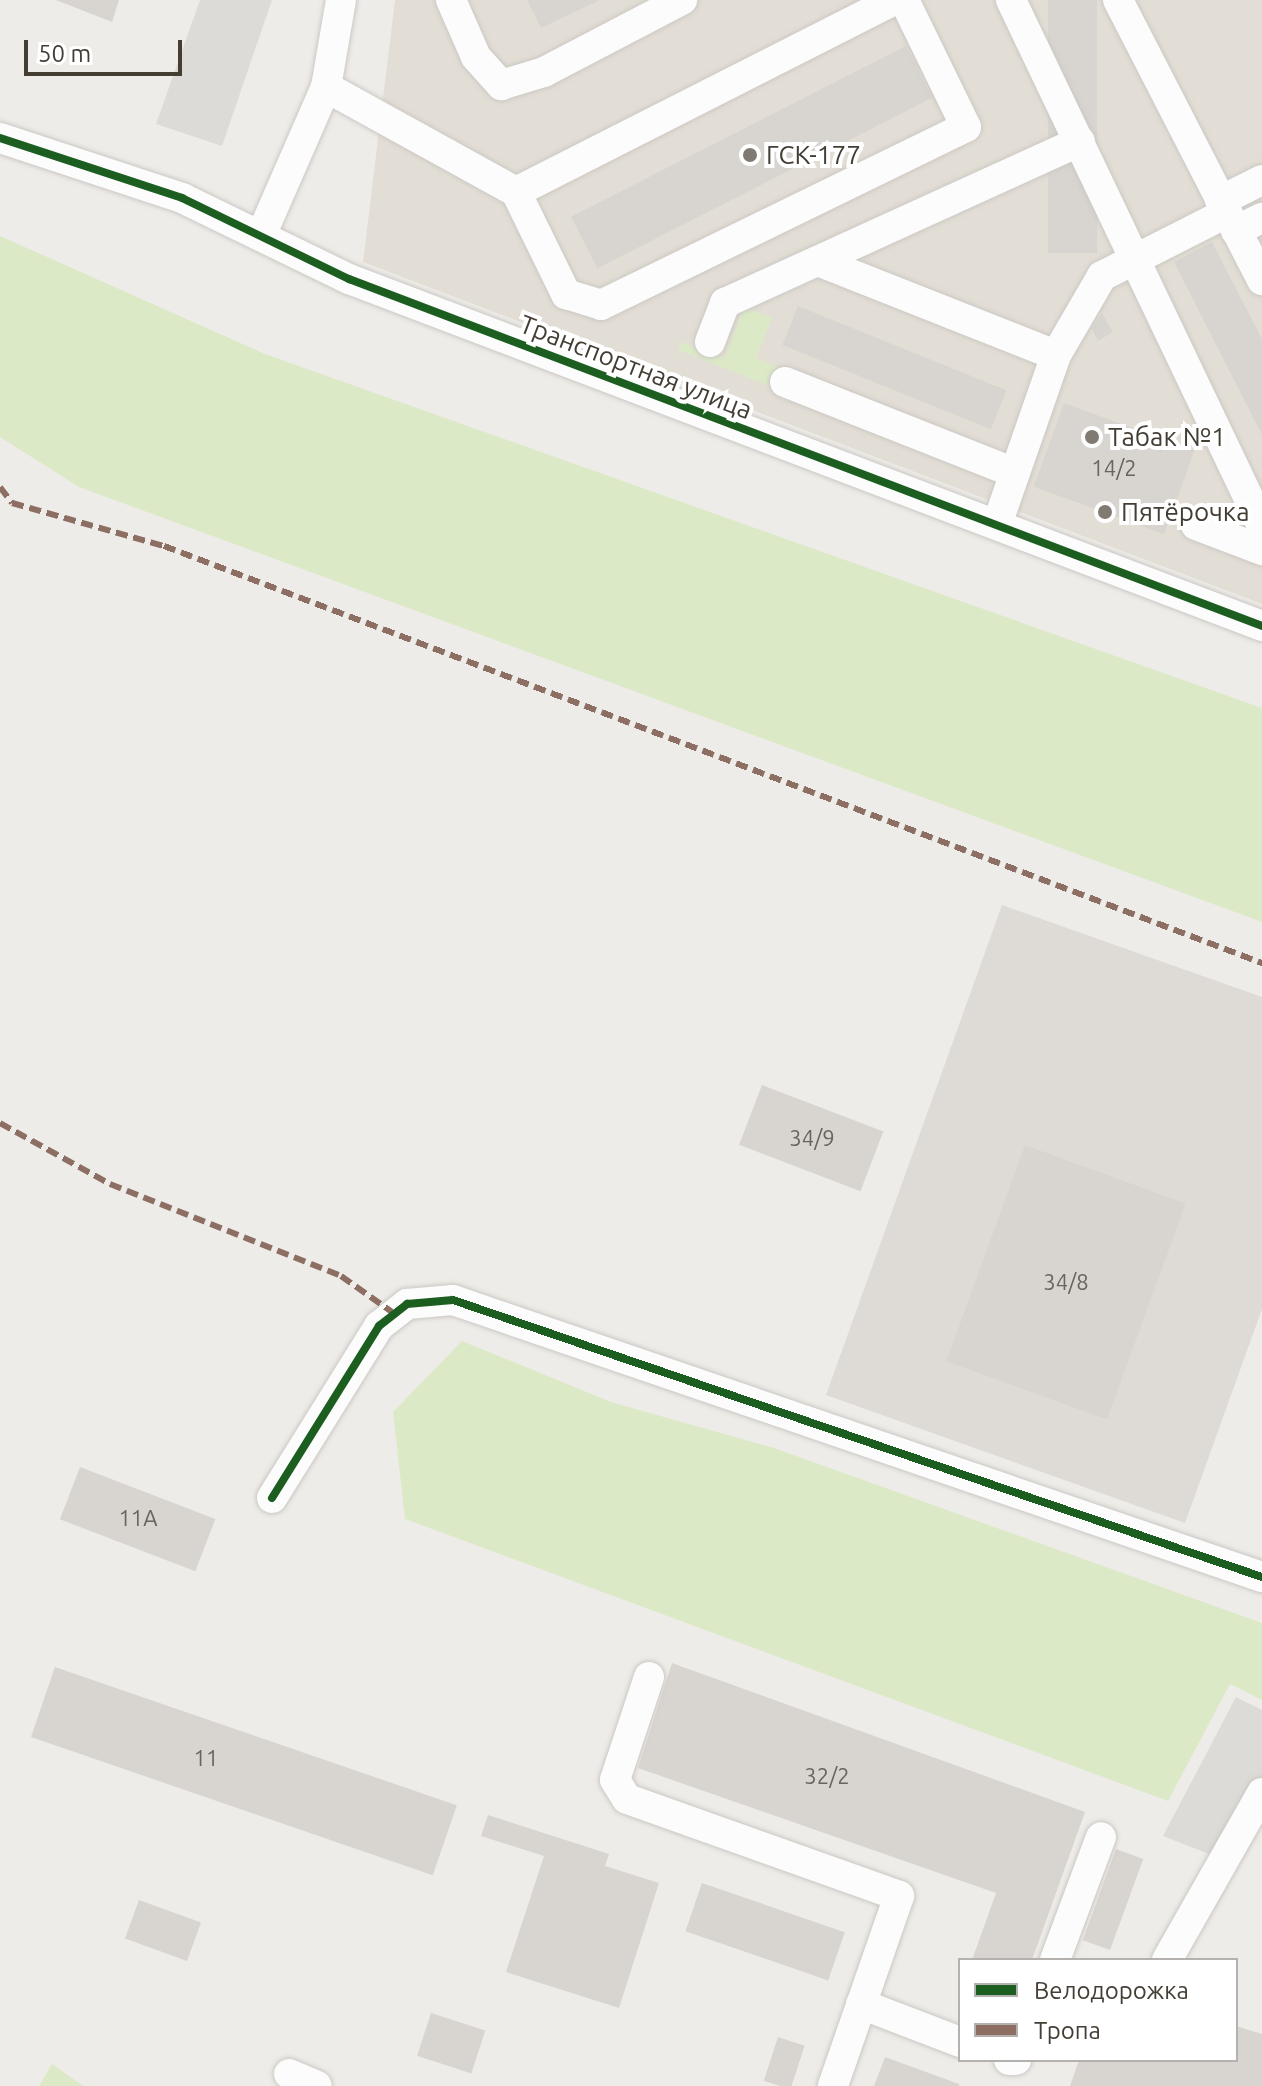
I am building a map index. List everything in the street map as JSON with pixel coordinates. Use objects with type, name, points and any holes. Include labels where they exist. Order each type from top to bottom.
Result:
[{"type":"street","points":[[263,231],[326,87],[341,0]]},
{"type":"street","points":[[451,0],[476,57],[501,85],[544,72],[682,0]]},
{"type":"street","points":[[516,192],[895,0]]},
{"type":"street","points":[[326,87],[516,192],[566,294],[601,305],[966,127],[904,0]]},
{"type":"street","points":[[1011,0],[1138,256],[1262,526]]},
{"type":"street","points":[[1118,0],[1236,216],[1262,280]]},
{"type":"street","name":"Транспортная улица","points":[[0,138],[263,231],[349,279],[1262,626]]},
{"type":"street","points":[[710,342],[725,303],[1080,141]]},
{"type":"street","points":[[997,524],[1056,355],[1102,276],[1138,256],[1236,216],[1262,180]]},
{"type":"street","points":[[818,261],[1056,355]]},
{"type":"street","points":[[785,382],[1015,473]]},
{"type":"street","points":[[1196,525],[1262,550]]},
{"type":"street","points":[[272,1498],[379,1326],[407,1304],[453,1300],[1262,1577]]},
{"type":"street","points":[[649,1677],[615,1780],[627,1799],[899,1896],[833,2086]]},
{"type":"street","points":[[1168,1958],[1262,1793]]},
{"type":"street","points":[[1056,1958],[1101,1837]]},
{"type":"street","points":[[861,2004],[958,2041]]},
{"type":"street","points":[[289,2074],[317,2086]]},
{"type":"shaded area","points":[[200,0],[272,0],[222,146],[156,124]]},
{"type":"shaded area","points":[[395,0],[1262,0],[1262,604],[363,262]]},
{"type":"shaded area","points":[[1002,905],[1262,997],[1262,1309],[1185,1523],[826,1395]]},
{"type":"shaded area","points":[[1236,1697],[1262,1710],[1262,1800],[1227,1861],[1163,1836]]},
{"type":"green space","points":[[0,236],[265,354],[1262,708],[1262,922],[79,487],[0,437]]},
{"type":"green space","points":[[744,307],[772,318],[756,358],[786,370],[778,389],[678,350],[681,342],[724,358]]},
{"type":"green space","points":[[462,1341],[611,1402],[774,1448],[1262,1623],[1262,1700],[1230,1684],[1168,1801],[405,1519],[393,1412]]},
{"type":"green space","points":[[52,2064],[83,2086],[39,2086]]},
{"type":"building","points":[[56,0],[119,0],[112,22]]},
{"type":"building","points":[[527,0],[600,0],[541,28]]},
{"type":"building","points":[[1048,0],[1097,0],[1097,253],[1048,253]]},
{"type":"building","name":"ГСК-177","points":[[906,46],[932,98],[597,268],[571,217]]},
{"type":"building","points":[[1212,242],[1262,339],[1262,435],[1174,262]]},
{"type":"building","points":[[798,306],[1007,390],[991,429],[782,345]]},
{"type":"building","points":[[1102,313],[1113,332],[1098,341],[1092,329]]},
{"type":"building","points":[[1064,403],[1195,451],[1164,534],[1034,487]]},
{"type":"building","points":[[762,1085],[883,1132],[860,1191],[739,1145]]},
{"type":"building","points":[[1025,1145],[1186,1203],[1107,1420],[946,1361]]},
{"type":"building","points":[[80,1467],[215,1519],[195,1571],[60,1519]]},
{"type":"building","points":[[672,1663],[1085,1812],[1033,1958],[973,1958],[996,1893],[638,1768]]},
{"type":"building","points":[[55,1667],[457,1805],[433,1875],[31,1737]]},
{"type":"building","points":[[488,1815],[609,1854],[605,1866],[659,1883],[619,2008],[506,1972],[544,1856],[481,1836]]},
{"type":"building","points":[[1116,1849],[1143,1859],[1110,1950],[1083,1940]]},
{"type":"building","points":[[702,1883],[845,1932],[828,1980],[685,1931]]},
{"type":"building","points":[[139,1900],[201,1923],[187,1961],[125,1939]]},
{"type":"building","points":[[431,2013],[485,2031],[471,2073],[417,2056]]},
{"type":"building","points":[[1238,2027],[1262,2034],[1262,2086],[1070,2086],[1078,2062],[1238,2062]]},
{"type":"building","points":[[778,2037],[805,2046],[792,2086],[764,2081]]},
{"type":"building","points":[[885,2057],[959,2084],[959,2086],[874,2086]]},
{"type":"marked path","points":[[0,487],[12,503],[164,546],[1262,963]]},
{"type":"marked path","points":[[0,1123],[110,1184],[341,1276],[392,1312]]},
{"type":"cycle path","points":[[0,138],[182,198],[349,279],[1262,626]]},
{"type":"cycle path","points":[[272,1498],[379,1326],[407,1304],[453,1300],[1262,1577]]},
{"type":"place","name":"ГСК-177","points":[[750,155]]},
{"type":"place","name":"Табак №1","points":[[1092,437]]},
{"type":"place","name":"Пятёрочка","points":[[1105,512]]}]
